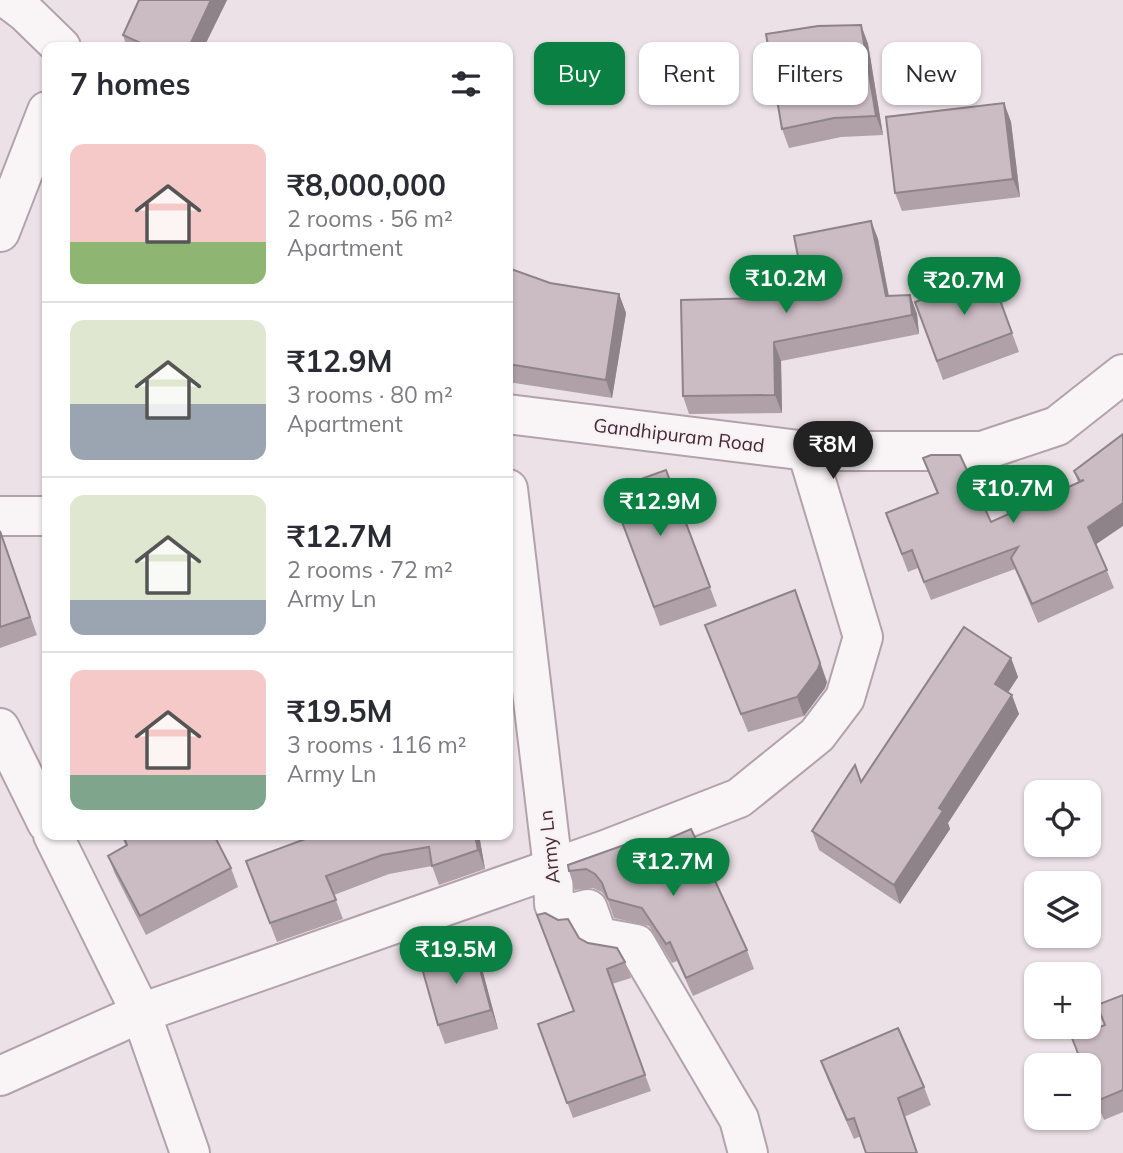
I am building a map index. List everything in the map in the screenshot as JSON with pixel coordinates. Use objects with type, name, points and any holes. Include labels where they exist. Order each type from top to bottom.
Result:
[{"type":"street","points":[[9,0],[56,42]]},
{"type":"street","points":[[0,232],[42,124]]},
{"type":"street","name":"Gandhipuram Road","points":[[513,415],[807,451],[982,451],[1057,426],[1123,374]]},
{"type":"street","points":[[0,1076],[141,1013],[553,868],[739,798],[817,735],[845,698],[863,637],[807,451]]},
{"type":"street","points":[[0,516],[42,516]]},
{"type":"street","name":"Army Ln","points":[[513,531],[553,868],[554,904],[568,914],[588,909],[598,937],[636,944],[739,1119],[748,1153]]},
{"type":"street","points":[[0,728],[42,813]]},
{"type":"street","points":[[55,840],[141,1013],[190,1153]]},
{"type":"building","points":[[139,0],[211,0],[191,42],[138,42],[123,35]]},
{"type":"building","points":[[861,25],[864,42],[767,42],[766,34],[818,26]]},
{"type":"building","points":[[868,67],[876,116],[834,118],[782,129],[778,105],[868,105]]},
{"type":"building","points":[[1004,103],[1013,179],[895,193],[886,117]]},
{"type":"building","points":[[871,221],[886,296],[910,295],[912,315],[774,342],[775,395],[683,396],[681,300],[806,297],[794,236]]},
{"type":"building","points":[[513,270],[550,283],[619,294],[606,380],[513,365]]},
{"type":"building","points":[[990,273],[1012,333],[937,361],[915,302]]},
{"type":"building","points":[[1123,434],[1123,503],[1088,527],[1107,570],[1032,604],[1011,558],[1018,547],[924,582],[912,550],[902,554],[886,513],[938,493],[923,458],[931,455],[960,455],[991,522],[1084,480],[1080,481],[1074,471]]},
{"type":"building","points":[[666,470],[710,587],[654,607],[610,490]]},
{"type":"building","points":[[0,531],[30,617],[0,627]]},
{"type":"building","points":[[795,590],[820,663],[818,669],[797,697],[741,714],[705,625]]},
{"type":"building","points":[[964,627],[1011,658],[995,684],[1012,695],[939,808],[943,811],[894,885],[812,831],[855,765],[861,782]]},
{"type":"building","points":[[691,829],[747,950],[686,978],[670,942],[666,944],[642,908],[608,899],[595,874],[586,869],[569,871],[568,865],[624,845],[628,856]]},
{"type":"building","points":[[125,840],[217,840],[231,868],[140,916],[108,856],[127,845]]},
{"type":"building","points":[[303,840],[476,840],[478,850],[432,866],[429,847],[382,855],[326,876],[336,900],[270,923],[246,861]]},
{"type":"building","points":[[545,913],[558,920],[568,919],[579,938],[588,943],[617,948],[625,962],[607,969],[645,1075],[567,1103],[538,1024],[574,1011],[537,915]]},
{"type":"building","points":[[474,947],[491,1010],[438,1025],[420,961]]},
{"type":"building","points":[[1123,995],[1123,1090],[1101,1099],[1101,1053],[1078,1053],[1072,1039],[1101,1039],[1101,1027],[1105,1025],[1101,1015],[1101,1003]]},
{"type":"building","points":[[898,1028],[924,1087],[898,1098],[917,1153],[866,1153],[854,1118],[847,1120],[821,1061]]}]
